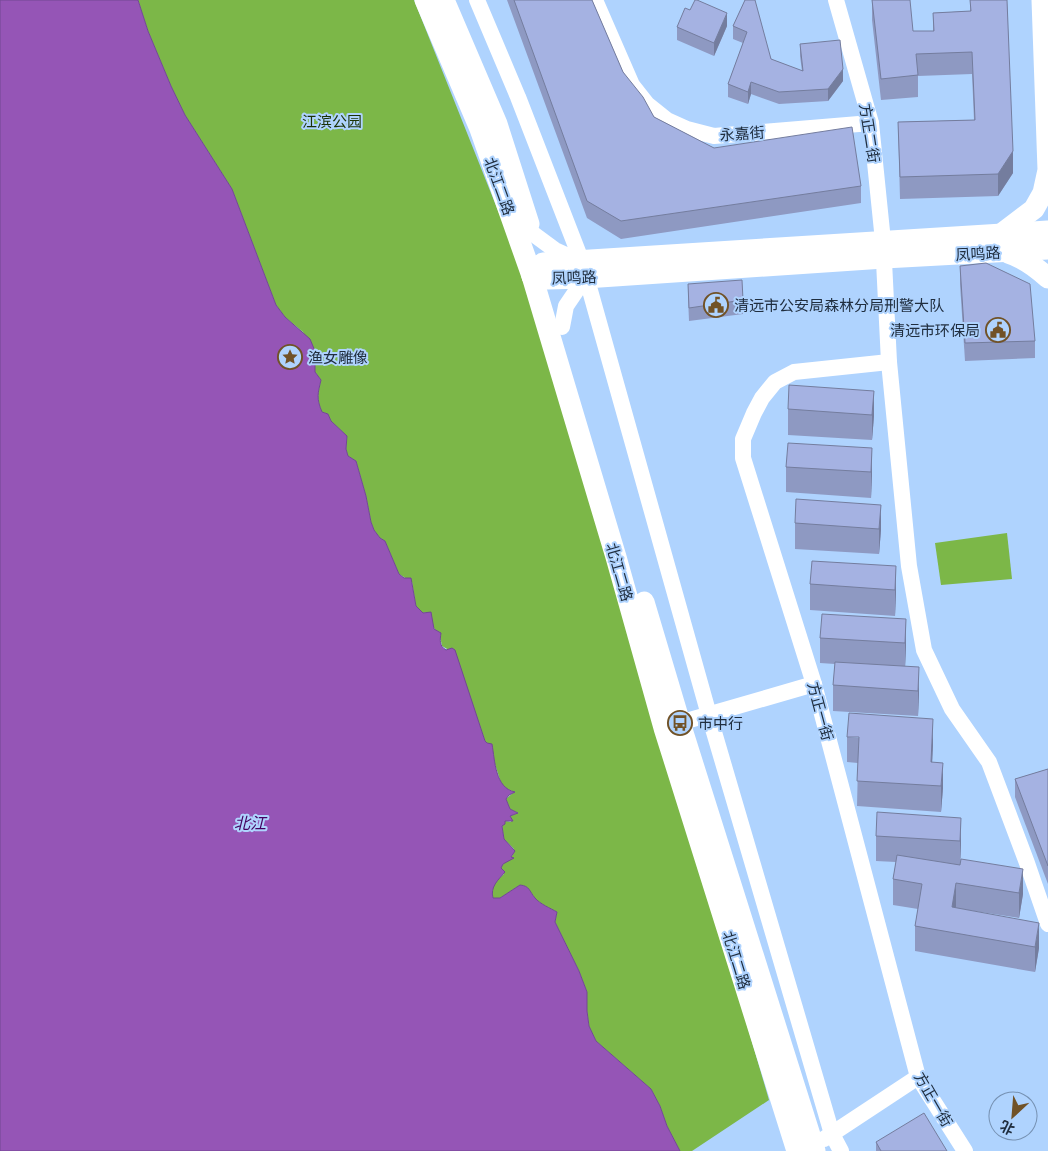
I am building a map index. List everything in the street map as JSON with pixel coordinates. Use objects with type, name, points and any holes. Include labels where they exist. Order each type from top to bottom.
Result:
[{"type":"main road","name":"北江二路","points":[[425,0],[562,327],[672,726]]},
{"type":"main road","name":"北江二路","points":[[444,0],[497,124],[532,233],[616,557],[672,726],[805,1150]]},
{"type":"main road","points":[[1042,0],[1048,170],[1042,193],[1034,209],[1002,243],[1048,278]]},
{"type":"main road","name":"凤鸣路","points":[[1002,243],[1048,231]]},
{"type":"main road","name":"凤鸣路","points":[[541,273],[883,249],[1002,243],[1048,249]]},
{"type":"street","points":[[477,0],[518,97],[583,270],[709,715],[832,1134],[841,1151]]},
{"type":"street","name":"永嘉街","points":[[595,0],[632,85],[646,104],[668,120],[687,129],[714,136],[871,123]]},
{"type":"street","name":"方正二街","points":[[836,0],[871,123],[883,249]]},
{"type":"street","points":[[532,233],[583,270]]},
{"type":"street","points":[[883,249],[889,362],[909,566],[924,650],[952,709],[989,762],[1048,924]]},
{"type":"street","points":[[562,327],[566,306],[583,270]]},
{"type":"street","name":"方正一街","points":[[889,362],[794,372],[775,382],[762,398],[743,439],[743,458],[814,684],[918,1078],[965,1151]]},
{"type":"street","points":[[672,726],[814,684]]},
{"type":"street","points":[[805,1150],[918,1078]]},
{"type":"green space","name":"江滨公园","points":[[138,0],[414,0],[538,311],[769,1100],[692,1151],[680,1151],[651,1089],[596,1041],[589,1026],[587,992],[555,922],[557,912],[540,902],[527,888],[520,885],[500,898],[493,898],[494,884],[504,874],[501,867],[514,852],[514,849],[504,839],[502,825],[505,821],[511,822],[510,816],[518,813],[510,809],[506,799],[514,792],[505,788],[501,783],[492,747],[485,741],[457,659],[449,650],[442,646],[439,631],[436,631],[428,612],[423,613],[416,606],[412,582],[399,574],[385,541],[374,530],[356,461],[348,456],[346,449],[347,436],[331,421],[328,414],[322,412],[320,407],[318,396],[321,380],[315,372],[315,365],[303,332],[285,317],[276,305],[232,189],[185,115],[148,31]]},
{"type":"green space","points":[[1007,533],[1012,579],[941,585],[935,543]]},
{"type":"water","name":"北江","points":[[0,0],[138,0],[148,31],[185,115],[232,189],[276,305],[285,317],[310,339],[315,351],[315,372],[321,380],[318,396],[320,407],[322,412],[328,414],[331,421],[347,436],[346,449],[348,456],[356,461],[374,530],[385,541],[399,574],[404,578],[411,578],[416,606],[423,613],[431,612],[434,629],[441,633],[442,647],[446,650],[452,648],[455,650],[485,741],[492,744],[497,773],[503,785],[515,792],[506,799],[510,809],[518,813],[510,816],[513,821],[505,821],[505,824],[502,826],[504,839],[515,851],[511,857],[514,858],[503,864],[501,868],[505,872],[494,887],[493,898],[500,898],[520,885],[528,888],[535,898],[557,912],[555,922],[587,992],[589,1026],[596,1041],[651,1089],[680,1151],[0,1151]]},
{"type":"building","points":[[514,0],[592,0],[623,72],[643,97],[654,117],[714,148],[852,127],[861,186],[621,221],[587,201]]},
{"type":"building","points":[[695,0],[727,13],[714,43],[677,27],[685,8],[690,10]]},
{"type":"building","points":[[745,0],[755,0],[771,59],[803,71],[800,44],[840,40],[843,69],[828,89],[779,92],[751,82],[748,92],[728,84],[747,32],[733,26]]},
{"type":"building","points":[[872,0],[910,0],[913,31],[934,31],[933,13],[971,11],[970,0],[1007,0],[1013,151],[998,174],[900,177],[898,122],[975,120],[972,52],[916,54],[918,75],[881,79]]},
{"type":"building","name":"清远市环保局","points":[[986,263],[1030,284],[1035,341],[965,343],[960,266]]},
{"type":"building","points":[[742,280],[743,300],[689,308],[688,284]]},
{"type":"building","points":[[789,385],[874,391],[872,415],[788,409]]},
{"type":"building","points":[[788,443],[872,448],[871,472],[786,467]]},
{"type":"building","points":[[796,499],[881,505],[879,529],[795,523]]},
{"type":"building","points":[[812,561],[896,566],[895,590],[810,584]]},
{"type":"building","points":[[822,614],[906,619],[905,643],[820,638]]},
{"type":"building","points":[[835,662],[919,667],[918,691],[833,685]]},
{"type":"building","points":[[849,713],[933,719],[931,762],[943,763],[941,786],[857,781],[859,737],[847,737]]},
{"type":"building","points":[[1048,769],[1048,866],[1015,779]]},
{"type":"building","points":[[877,812],[961,818],[960,841],[876,836]]},
{"type":"building","points":[[897,855],[960,865],[961,859],[1023,869],[1019,893],[956,883],[952,907],[1039,923],[1035,947],[915,926],[922,884],[893,879]]},
{"type":"building","points":[[924,1113],[947,1151],[881,1151],[876,1142]]},
{"type":"place","name":"清远市公安局森林分局刑警大队","points":[[716,305]]},
{"type":"place","name":"清远市环保局","points":[[998,330]]},
{"type":"place","name":"渔女雕像","points":[[290,357]]},
{"type":"place","name":"市中行","points":[[680,723]]}]
